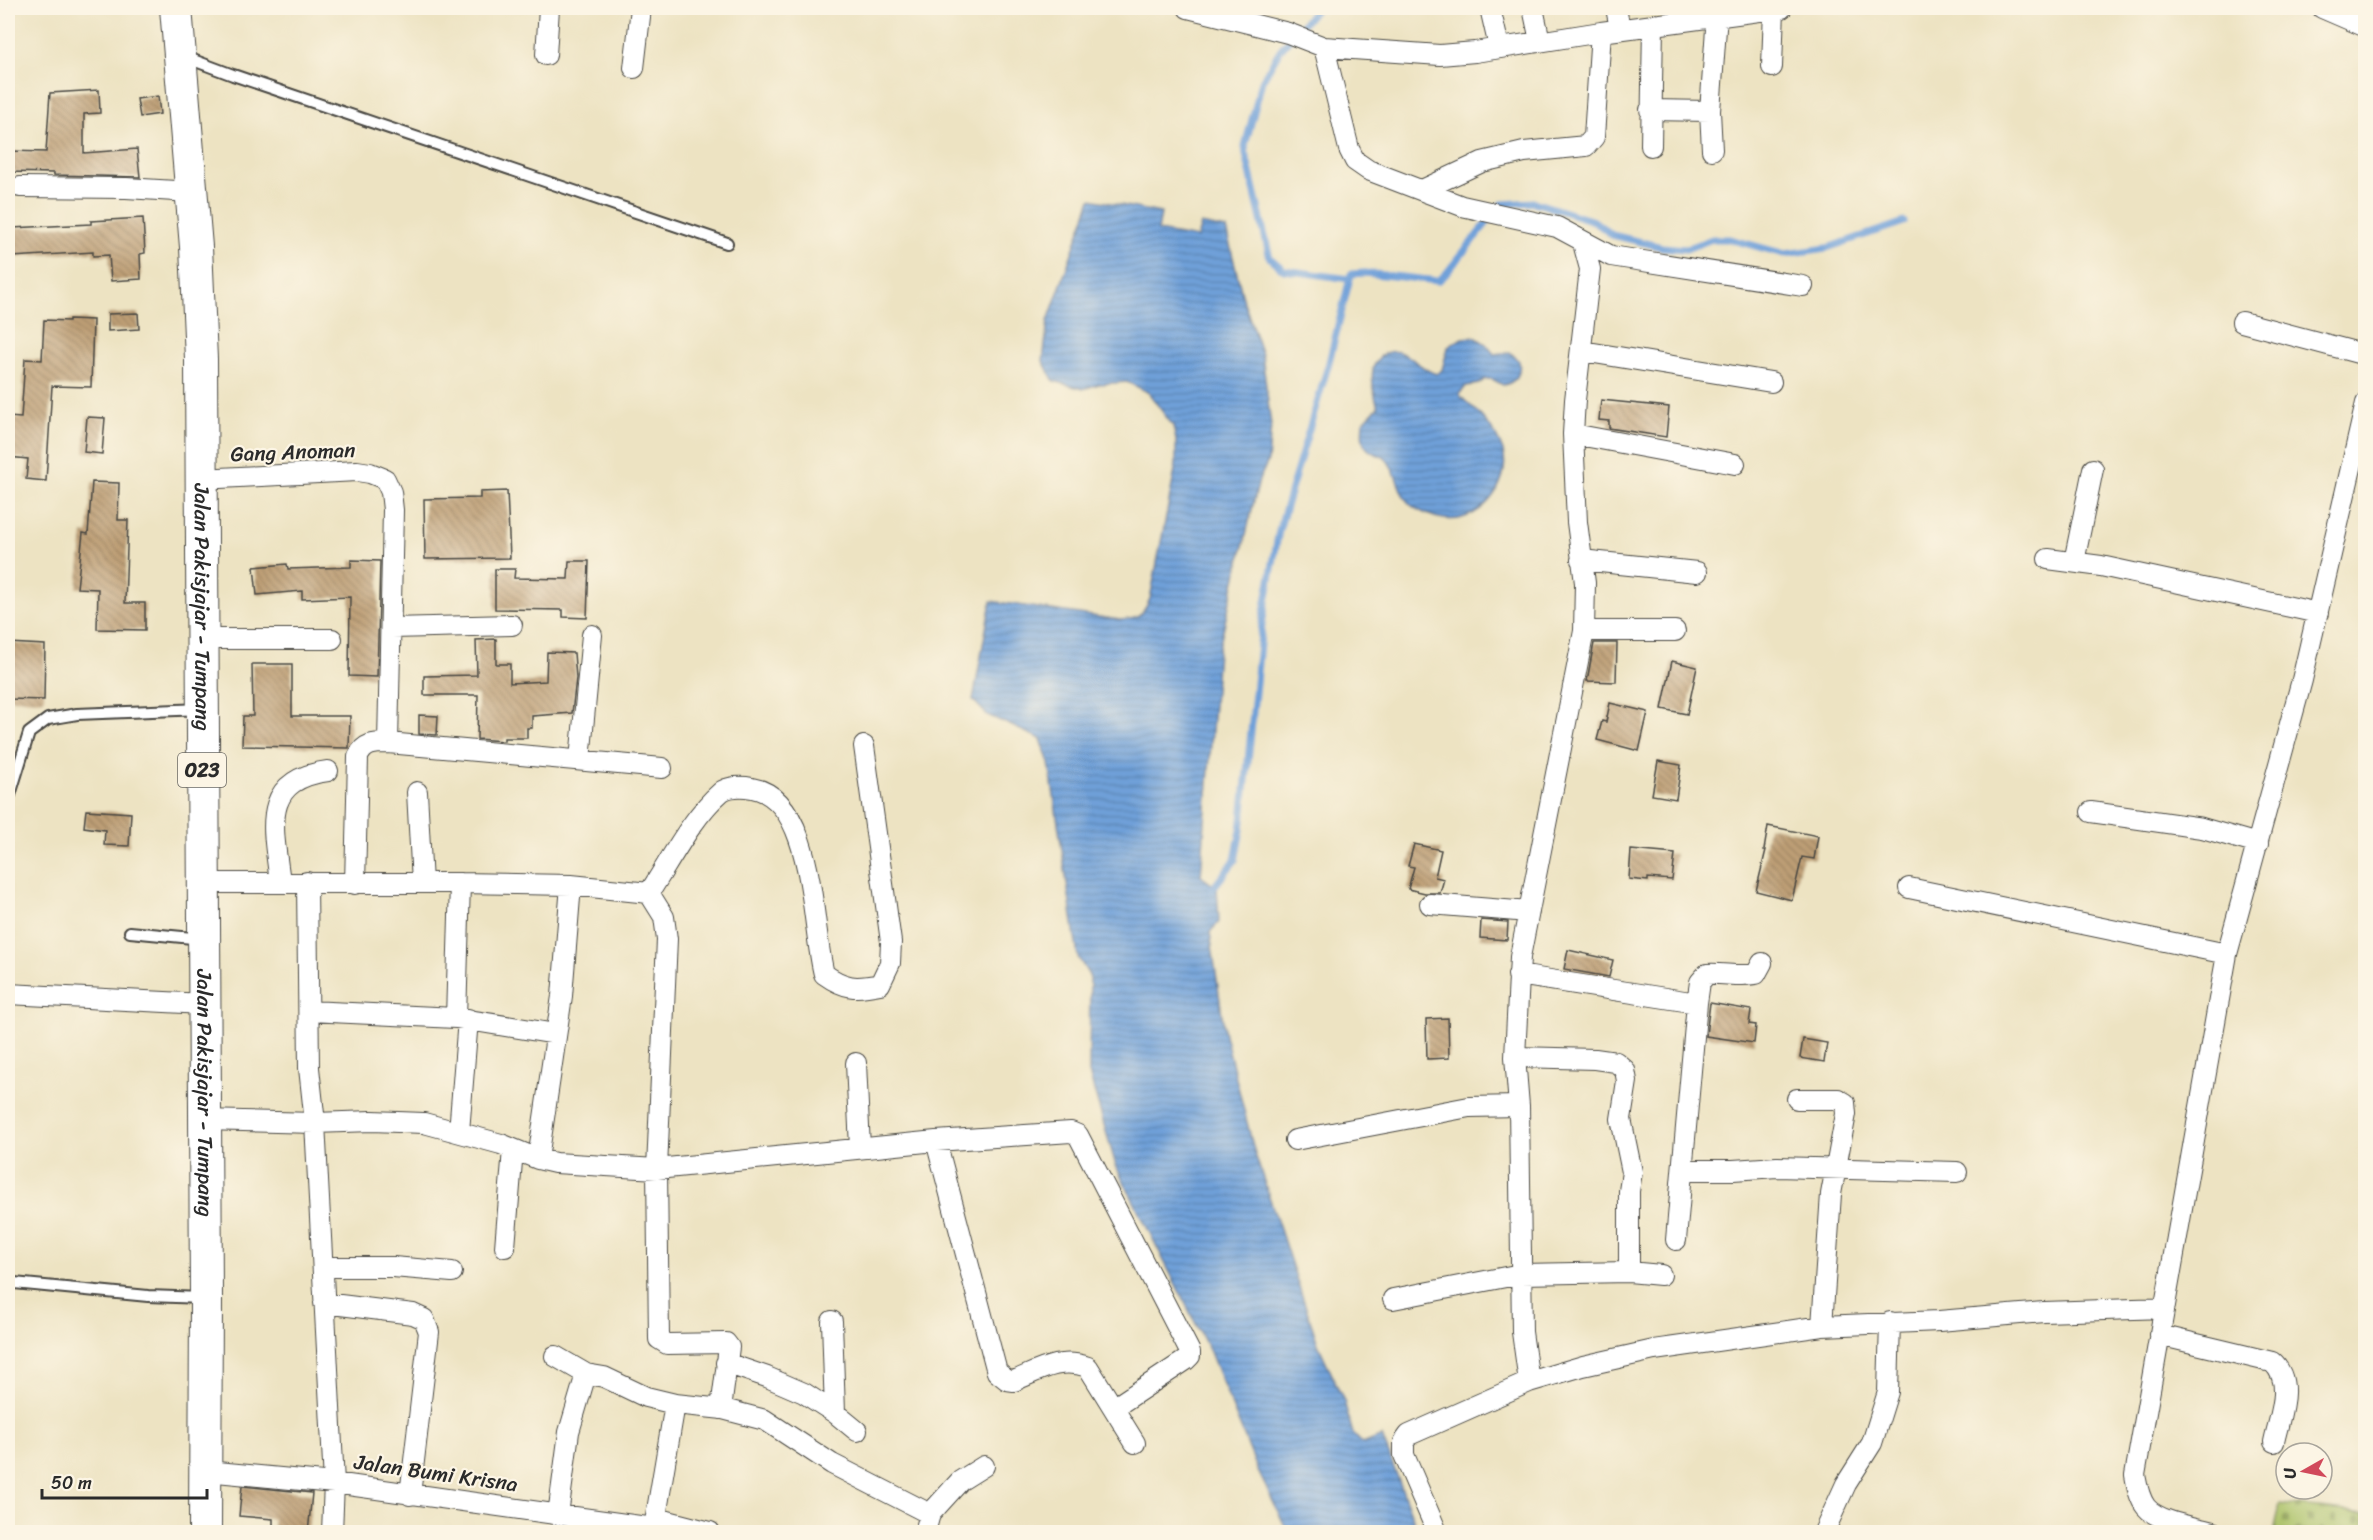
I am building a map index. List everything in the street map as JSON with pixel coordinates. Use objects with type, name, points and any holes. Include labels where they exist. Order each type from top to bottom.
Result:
[{"type":"main road","name":"Jalan Pakisjajar - Tumpang","points":[[176,8],[200,310],[206,1298],[205,1533]]},
{"type":"street","points":[[546,55],[549,8]]},
{"type":"street","points":[[634,68],[642,8]]},
{"type":"street","points":[[1188,8],[1293,35],[1324,47],[1440,55],[1475,52],[1653,24],[1672,14],[1717,15],[1782,8]]},
{"type":"street","points":[[1490,8],[1499,47]]},
{"type":"street","points":[[1533,8],[1540,41]]},
{"type":"street","points":[[1422,190],[1482,162],[1524,152],[1586,146],[1594,137],[1610,31],[1616,8]]},
{"type":"street","points":[[1772,67],[1774,8]]},
{"type":"street","points":[[2322,8],[2366,27]]},
{"type":"street","points":[[1712,150],[1710,111],[1717,15]]},
{"type":"street","points":[[1651,146],[1653,24]]},
{"type":"street","points":[[1324,47],[1349,149],[1355,161],[1368,170],[1437,197],[1495,214],[1557,227],[1611,256],[1803,286]]},
{"type":"street","points":[[1650,110],[1710,111]]},
{"type":"street","points":[[20,188],[126,188],[192,192]]},
{"type":"street","points":[[1529,1382],[1522,1332],[1519,1106],[1515,1057],[1518,975],[1584,631],[1585,583],[1576,522],[1573,434],[1590,270],[1583,243]]},
{"type":"street","points":[[2242,322],[2366,355]]},
{"type":"street","points":[[1582,351],[1771,382]]},
{"type":"street","points":[[2213,1533],[2161,1518],[2146,1508],[2139,1494],[2135,1475],[2227,954],[2318,613],[2366,404]]},
{"type":"street","points":[[1573,434],[1735,464]]},
{"type":"street","points":[[2074,562],[2093,469]]},
{"type":"street","name":"Gang Anoman","points":[[201,479],[357,471],[385,479],[391,492],[393,510],[392,628]]},
{"type":"street","points":[[2048,559],[2101,566],[2318,613]]},
{"type":"street","points":[[1581,560],[1697,572]]},
{"type":"street","points":[[388,743],[392,628],[512,625]]},
{"type":"street","points":[[1584,631],[1675,631]]},
{"type":"street","points":[[580,760],[592,635]]},
{"type":"street","points":[[202,639],[332,639]]},
{"type":"street","points":[[355,884],[358,758],[361,750],[367,745],[388,743],[662,768]]},
{"type":"street","points":[[649,893],[704,809],[724,790],[743,786],[761,790],[776,801],[791,821],[805,852],[824,974],[838,984],[859,988],[880,984],[890,963],[891,942],[864,746]]},
{"type":"street","points":[[280,882],[273,819],[276,804],[298,779],[328,771]]},
{"type":"street","points":[[417,792],[422,883]]},
{"type":"street","points":[[2091,812],[2202,828],[2258,844]]},
{"type":"street","points":[[307,882],[309,1068],[315,1123],[334,1483],[332,1533]]},
{"type":"street","points":[[203,883],[572,885],[649,893]]},
{"type":"street","points":[[459,1132],[462,1018],[460,883]]},
{"type":"street","points":[[538,1160],[562,996],[572,885]]},
{"type":"street","points":[[1909,888],[2227,954]]},
{"type":"street","points":[[649,893],[664,917],[667,939],[657,1169],[659,1339],[667,1344],[726,1342],[729,1347],[721,1409]]},
{"type":"street","points":[[1430,904],[1529,912]]},
{"type":"street","points":[[1676,1240],[1700,982],[1707,974],[1743,976],[1756,974],[1762,963]]},
{"type":"street","points":[[1518,975],[1697,1003]]},
{"type":"street","points":[[8,994],[204,1004]]},
{"type":"street","points":[[309,1011],[462,1018],[556,1034]]},
{"type":"street","points":[[1515,1057],[1595,1059],[1616,1062],[1625,1070],[1627,1081],[1621,1119],[1632,1172],[1629,1191],[1629,1272]]},
{"type":"street","points":[[856,1063],[860,1148]]},
{"type":"street","points":[[1797,1099],[1838,1099],[1845,1103],[1846,1114],[1831,1194],[1822,1326]]},
{"type":"street","points":[[1295,1140],[1469,1107],[1519,1106]]},
{"type":"street","points":[[204,1120],[424,1123],[513,1149],[538,1160],[657,1169],[936,1141],[1063,1131],[1078,1135],[1129,1238],[1190,1352],[1186,1360],[1115,1407]]},
{"type":"street","points":[[936,1141],[997,1372],[1007,1380],[1014,1380],[1056,1364],[1073,1362],[1088,1367],[1115,1407],[1135,1443]]},
{"type":"street","points":[[505,1247],[513,1149]]},
{"type":"street","points":[[1683,1170],[1777,1167],[1957,1172]]},
{"type":"street","points":[[323,1267],[393,1267],[452,1272]]},
{"type":"street","points":[[1392,1299],[1521,1274],[1629,1272],[1661,1275]]},
{"type":"street","points":[[324,1304],[413,1314],[424,1319],[429,1332],[410,1496]]},
{"type":"street","points":[[1437,1533],[1404,1455],[1404,1442],[1408,1435],[1529,1382],[1583,1366],[1654,1350],[1822,1326],[1939,1321],[2044,1312],[2164,1308]]},
{"type":"street","points":[[832,1321],[834,1413]]},
{"type":"street","points":[[1824,1533],[1846,1484],[1872,1443],[1888,1392],[1890,1322]]},
{"type":"street","points":[[2159,1335],[2272,1362],[2283,1377],[2285,1388],[2274,1441]]},
{"type":"street","points":[[555,1356],[586,1374],[604,1377],[646,1397],[675,1404],[743,1412],[765,1419],[832,1464],[928,1523],[960,1481],[984,1466]]},
{"type":"street","points":[[726,1363],[804,1393],[857,1431]]},
{"type":"street","points":[[558,1515],[570,1432],[586,1374]]},
{"type":"street","points":[[654,1526],[675,1404]]},
{"type":"street","name":"Jalan Bumi Krisna","points":[[206,1471],[334,1483],[410,1496],[710,1533]]},
{"type":"lane","points":[[179,54],[244,79],[727,243]]},
{"type":"lane","points":[[10,795],[29,733],[48,719],[77,714],[202,709]]},
{"type":"lane","points":[[130,932],[203,939]]},
{"type":"lane","points":[[8,1280],[14,1283],[148,1296],[206,1298]]},
{"type":"green space","points":[[2280,1504],[2365,1513],[2365,1532],[2274,1532]]},
{"type":"water","points":[[1091,199],[1161,213],[1158,231],[1197,238],[1201,224],[1226,229],[1244,302],[1262,355],[1271,425],[1268,461],[1259,480],[1218,651],[1201,876],[1217,888],[1219,922],[1210,932],[1225,1035],[1255,1154],[1318,1344],[1344,1401],[1353,1434],[1363,1444],[1382,1436],[1418,1532],[1288,1532],[1258,1471],[1210,1352],[1116,1166],[1089,1073],[1090,977],[1078,957],[1049,763],[1041,739],[987,715],[973,700],[991,601],[1120,620],[1139,616],[1150,599],[1176,465],[1176,440],[1173,426],[1148,392],[1127,382],[1099,384],[1083,389],[1054,381],[1043,361],[1048,321]]},
{"type":"water","points":[[1475,337],[1486,344],[1494,354],[1510,352],[1519,361],[1519,374],[1512,382],[1503,385],[1492,379],[1485,379],[1479,384],[1466,386],[1460,394],[1496,435],[1503,451],[1504,471],[1496,491],[1483,507],[1474,513],[1459,519],[1434,517],[1410,505],[1402,493],[1391,465],[1364,444],[1363,422],[1378,407],[1374,393],[1373,369],[1380,357],[1387,353],[1399,352],[1437,374],[1442,370],[1448,347],[1462,338]]},
{"type":"building","points":[[99,90],[100,113],[84,114],[84,153],[137,149],[140,177],[8,172],[8,151],[46,152],[50,93]]},
{"type":"building","points":[[158,96],[160,114],[140,117],[137,99]]},
{"type":"building","points":[[143,218],[145,253],[140,254],[141,279],[111,281],[109,255],[93,256],[93,252],[12,257],[12,228],[91,224],[91,221]]},
{"type":"building","points":[[138,313],[139,329],[108,331],[108,314]]},
{"type":"building","points":[[69,319],[93,320],[91,387],[52,386],[46,481],[26,479],[28,459],[8,457],[8,417],[21,418],[25,359],[42,360],[44,320],[69,321]]},
{"type":"building","points":[[1601,400],[1669,407],[1666,437],[1609,428],[1609,421],[1599,420]]},
{"type":"building","points":[[87,417],[105,418],[102,454],[84,452]]},
{"type":"building","points":[[92,482],[119,483],[118,520],[128,520],[125,603],[145,603],[145,630],[97,629],[98,589],[77,588],[83,533],[88,534]]},
{"type":"building","points":[[507,491],[510,558],[425,559],[424,499],[480,498],[480,492]]},
{"type":"building","points":[[351,560],[380,561],[377,677],[349,676],[350,597],[302,599],[302,591],[257,595],[254,567],[287,564],[288,569],[351,567]]},
{"type":"building","points":[[569,561],[589,561],[587,618],[563,617],[563,610],[495,609],[495,569],[515,569],[514,578],[568,579]]},
{"type":"building","points":[[496,639],[496,664],[510,664],[510,683],[546,681],[547,652],[574,653],[576,678],[572,713],[532,716],[532,728],[527,728],[527,738],[504,738],[504,741],[477,739],[478,695],[424,695],[424,676],[477,675],[476,640]]},
{"type":"building","points":[[8,643],[45,645],[44,700],[8,699]]},
{"type":"building","points":[[1594,643],[1617,643],[1616,682],[1587,681]]},
{"type":"building","points":[[1672,661],[1697,667],[1687,714],[1662,709]]},
{"type":"building","points":[[252,664],[292,664],[292,716],[350,716],[349,748],[242,746],[243,716],[253,716]]},
{"type":"building","points":[[1610,703],[1648,712],[1639,751],[1597,740],[1602,721],[1606,722]]},
{"type":"building","points":[[419,715],[438,716],[437,735],[419,734]]},
{"type":"building","points":[[1658,761],[1681,765],[1676,799],[1652,795]]},
{"type":"building","points":[[86,810],[131,813],[129,846],[104,845],[105,830],[84,827]]},
{"type":"building","points":[[1768,826],[1818,836],[1814,859],[1802,857],[1792,900],[1756,891],[1766,850],[1764,850]]},
{"type":"building","points":[[1414,844],[1441,850],[1435,877],[1444,879],[1440,893],[1425,893],[1408,889],[1414,867],[1408,866]]},
{"type":"building","points":[[1631,850],[1675,854],[1672,880],[1629,879]]},
{"type":"building","points":[[1481,920],[1508,922],[1507,940],[1480,938]]},
{"type":"building","points":[[1568,950],[1613,960],[1609,977],[1564,969]]},
{"type":"building","points":[[1710,1003],[1751,1010],[1749,1024],[1756,1025],[1754,1043],[1706,1036]]},
{"type":"building","points":[[1448,1018],[1449,1058],[1427,1059],[1426,1019]]},
{"type":"building","points":[[1803,1039],[1827,1043],[1824,1062],[1800,1058]]},
{"type":"building","points":[[242,1486],[312,1493],[308,1533],[273,1533],[273,1519],[239,1516]]},
{"type":"waterway","points":[[1317,8],[1280,50],[1262,81],[1245,146],[1246,155],[1270,258],[1284,270],[1350,279]]},
{"type":"waterway","points":[[1210,892],[1235,860],[1241,830],[1262,624],[1279,530],[1328,366],[1351,274],[1365,273],[1438,281],[1502,204],[1534,202],[1594,221],[1612,235],[1662,247],[1686,249],[1712,239],[1729,239],[1785,254],[1827,248],[1904,222]]}]
